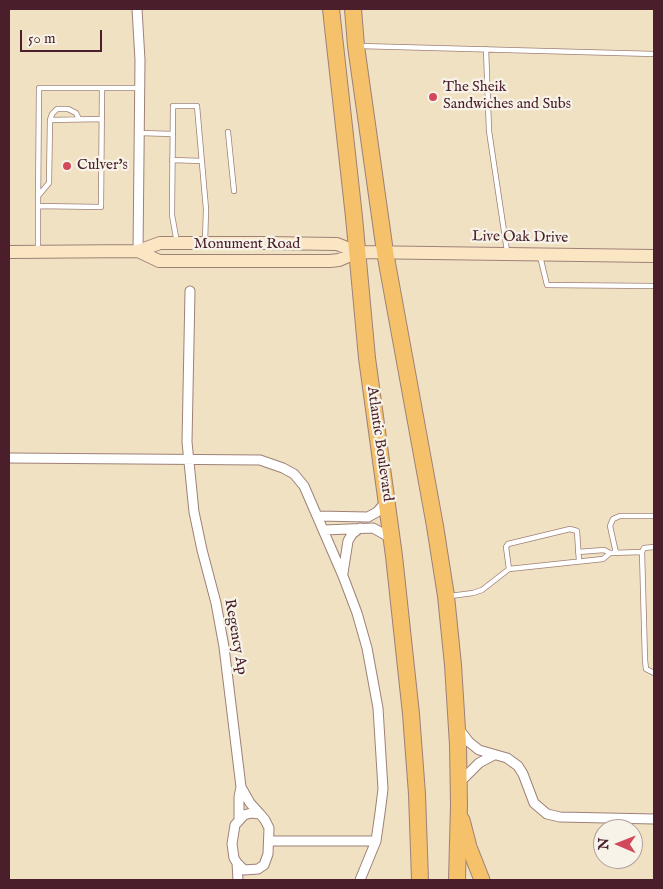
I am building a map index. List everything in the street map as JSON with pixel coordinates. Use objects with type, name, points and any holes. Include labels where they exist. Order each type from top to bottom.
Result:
[{"type":"highway","name":"Atlantic Boulevard","points":[[331,9],[367,358],[392,539],[411,714],[417,794],[420,880]]},
{"type":"highway","points":[[353,9],[356,46],[368,120],[385,252],[446,596],[457,725],[459,785],[457,880]]},
{"type":"main road","name":"Monument Road","points":[[9,252],[138,251],[160,243],[206,243],[338,244],[357,252],[385,252]]},
{"type":"main road","name":"Monument Road","points":[[138,251],[159,261],[330,261],[339,260],[357,252]]},
{"type":"main road","name":"Live Oak Drive","points":[[385,252],[654,256]]},
{"type":"main road","points":[[459,785],[463,826],[473,859],[482,880]]},
{"type":"street","points":[[137,9],[140,60],[138,251]]},
{"type":"street","name":"Regency Ap","points":[[190,291],[187,442],[194,512],[216,603],[224,647],[241,787],[250,803],[269,828],[268,854],[264,865],[258,869],[250,880]]},
{"type":"street","points":[[9,458],[260,460],[294,474],[304,486],[324,530],[357,613],[367,648],[378,708],[383,789],[376,841],[360,880]]},
{"type":"street","points":[[318,516],[368,517],[377,512],[386,502]]},
{"type":"street","points":[[343,576],[348,541],[352,534],[360,528]]},
{"type":"street","points":[[324,530],[373,528],[392,539]]},
{"type":"street","points":[[457,725],[474,746],[483,752],[507,758],[518,766],[534,803],[547,814],[560,816],[654,818]]},
{"type":"street","points":[[459,785],[475,766],[494,755]]},
{"type":"street","points":[[239,818],[241,787]]},
{"type":"street","points":[[238,880],[237,864],[232,844],[235,825],[239,818],[244,815],[250,813],[260,814]]},
{"type":"street","points":[[269,841],[376,841]]},
{"type":"street","points":[[237,864],[244,870],[258,869]]},
{"type":"lane","points":[[356,46],[654,54]]},
{"type":"lane","points":[[486,49],[489,131],[508,254]]},
{"type":"lane","points":[[38,252],[39,88],[140,88]]},
{"type":"lane","points":[[38,206],[101,207],[102,88]]},
{"type":"lane","points":[[177,243],[172,215],[173,106],[198,106],[206,209],[206,243]]},
{"type":"lane","points":[[38,196],[49,182],[50,120],[52,114],[57,109],[68,109],[76,113],[79,119]]},
{"type":"lane","points":[[50,120],[101,119]]},
{"type":"lane","points":[[228,132],[234,190]]},
{"type":"lane","points":[[139,133],[173,134]]},
{"type":"lane","points":[[172,160],[202,161]]},
{"type":"lane","points":[[540,254],[547,285],[654,286]]},
{"type":"lane","points":[[616,553],[610,526],[613,519],[620,516],[654,516]]},
{"type":"lane","points":[[509,569],[506,547],[508,544],[574,529],[577,531],[579,561]]},
{"type":"lane","points":[[654,546],[644,548],[642,552],[644,660],[646,669],[654,674]]},
{"type":"lane","points":[[578,552],[604,550],[610,553],[642,552]]},
{"type":"lane","points":[[446,596],[482,590],[509,569],[603,559],[610,553]]},
{"type":"place","name":"The Sheik Sandwiches and Subs","points":[[433,97]]},
{"type":"place","name":"Culver's","points":[[67,166]]}]
